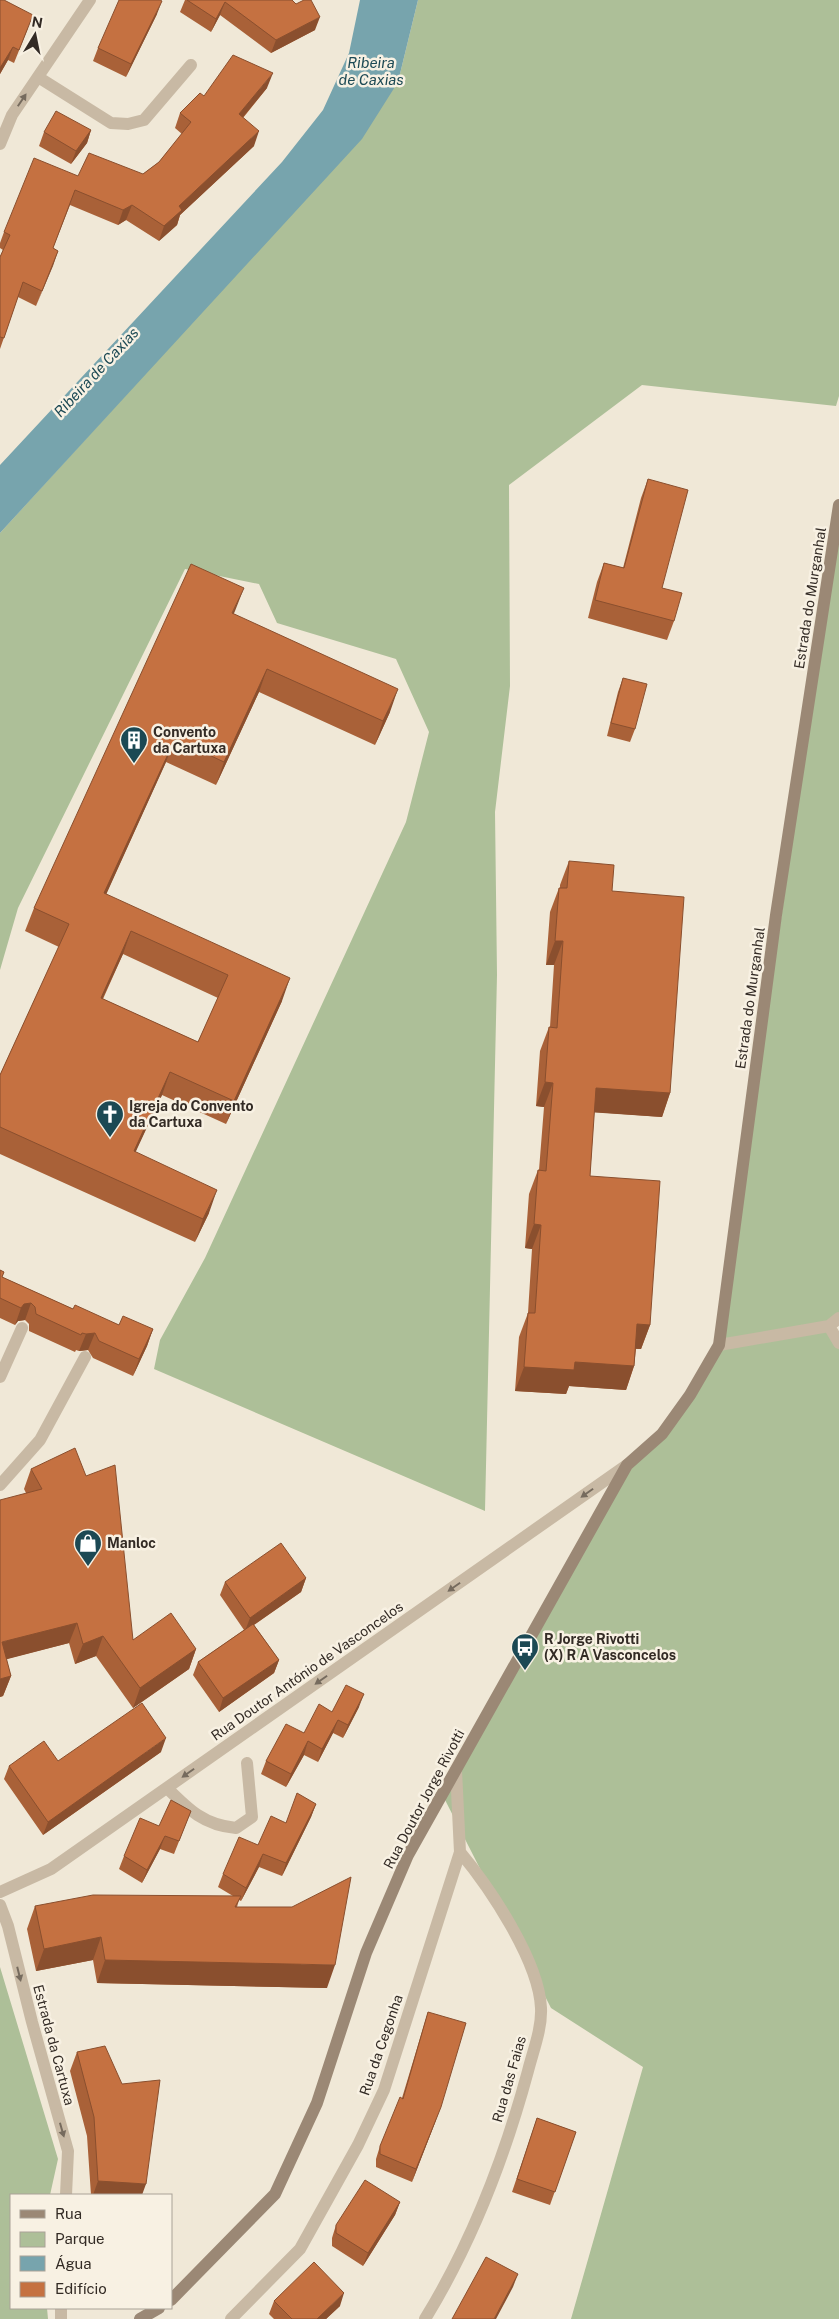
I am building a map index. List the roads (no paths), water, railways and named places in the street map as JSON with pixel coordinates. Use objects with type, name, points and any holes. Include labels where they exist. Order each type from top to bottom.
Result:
[{"type":"street","points":[[0,144],[12,115],[90,0]]},
{"type":"street","points":[[38,77],[111,123],[128,124],[144,120],[191,65]]},
{"type":"street","name":"Estrada do Murganhal","points":[[627,1465],[662,1434],[690,1395],[719,1345],[776,915],[839,506]]},
{"type":"street","points":[[719,1345],[829,1326],[839,1318]]},
{"type":"street","points":[[829,1326],[839,1343]]},
{"type":"street","points":[[0,1377],[22,1328]]},
{"type":"street","points":[[0,1485],[40,1440],[84,1357]]},
{"type":"street","name":"Rua Doutor Jorge Rivotti","points":[[172,2299],[275,2194],[317,2103],[366,1953],[408,1855],[627,1465]]},
{"type":"street","name":"Rua Doutor António de Vasconcelos","points":[[0,1892],[51,1869],[627,1465]]},
{"type":"street","points":[[166,1788],[192,1813],[218,1826],[236,1828],[252,1817],[247,1764]]},
{"type":"street","name":"Rua da Cegonha","points":[[230,2319],[300,2249],[358,2145],[384,2090],[460,1852],[456,1770]]},
{"type":"street","name":"Rua das Faias","points":[[425,2319],[454,2265],[502,2155],[538,2033],[541,2008],[532,1967],[485,1882],[460,1852]]},
{"type":"street","name":"Estrada da Cartuxa","points":[[0,1904],[8,1926],[32,2022],[68,2151],[66,2194]]},
{"type":"street","points":[[140,2319],[157,2309]]},
{"type":"water","name":"Ribeira de Caxias","points":[[360,0],[418,0],[398,82],[362,139],[0,533],[0,465],[282,162],[323,110],[349,53]]},
{"type":"place","name":"Convento da Cartuxa","points":[[134,764]]},
{"type":"place","name":"Igreja do Convento da Cartuxa","points":[[110,1138]]},
{"type":"place","name":"Manloc","points":[[88,1567]]},
{"type":"place","name":"R Jorge Rivotti (X) R A Vasconcelos","points":[[525,1671]]}]
